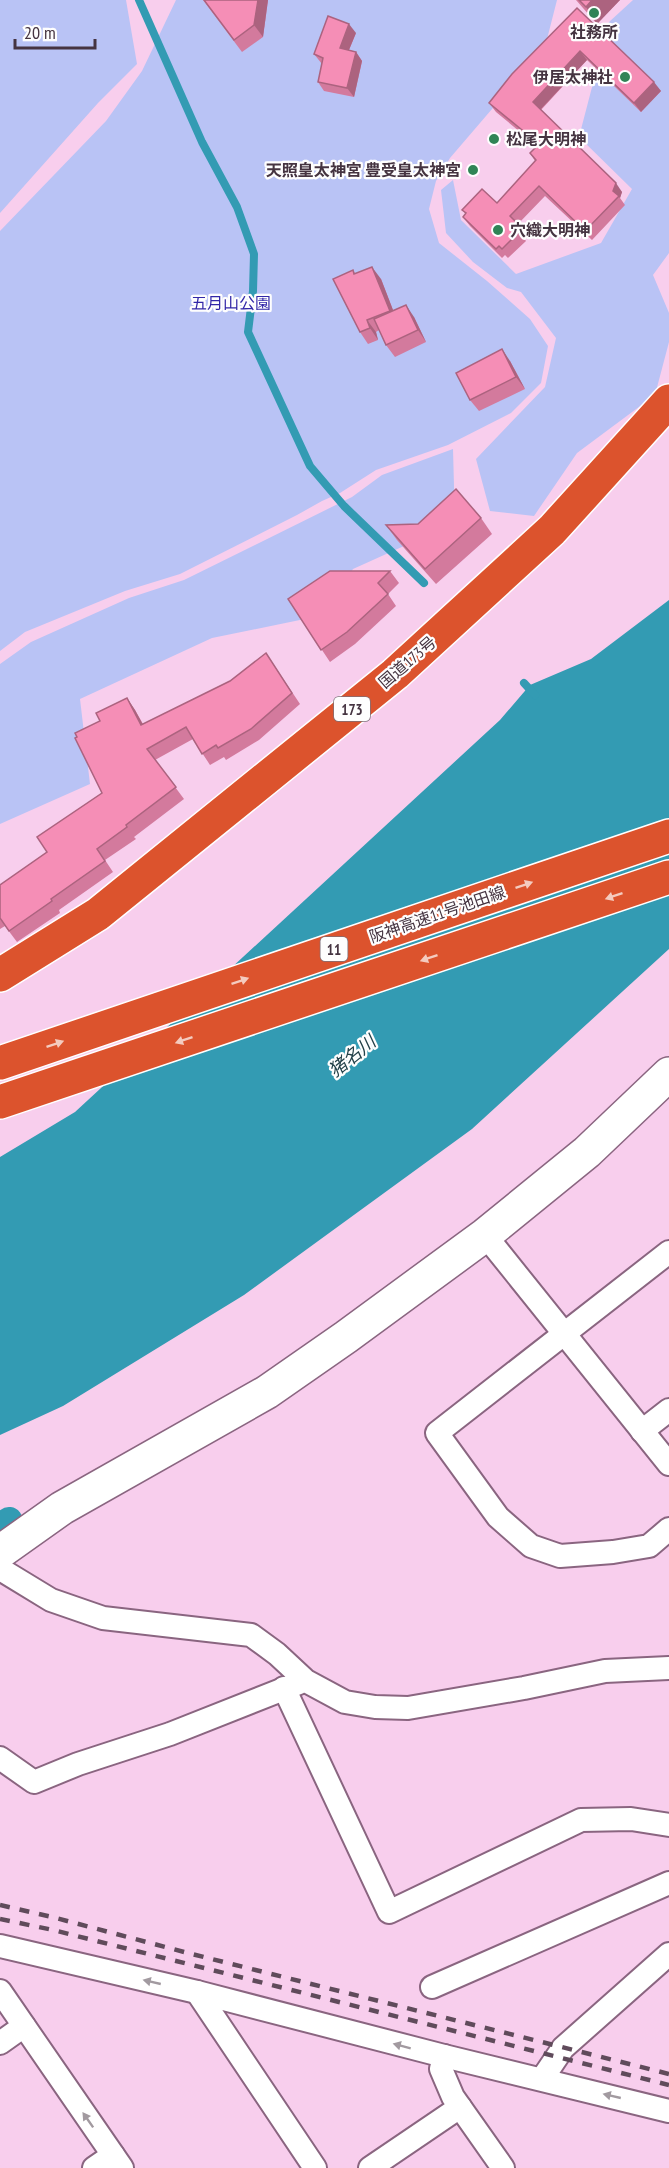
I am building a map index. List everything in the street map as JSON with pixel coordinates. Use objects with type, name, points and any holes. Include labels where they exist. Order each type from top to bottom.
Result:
[{"type":"highway","name":"国道173号","points":[[0,975],[98,914],[395,674],[552,530],[669,401]]},
{"type":"highway","name":"阪神高速11号池田線","points":[[0,1063],[669,836]]},
{"type":"highway","name":"11","points":[[0,1102],[669,877]]},
{"type":"street","points":[[0,1552],[62,1508],[267,1392],[485,1235],[587,1152],[669,1074]]},
{"type":"street","points":[[485,1235],[669,1464]]},
{"type":"street","points":[[669,1252],[437,1433],[498,1517],[531,1546],[560,1556],[613,1552],[649,1546],[669,1529]]},
{"type":"street","points":[[642,1431],[669,1410]]},
{"type":"street","points":[[0,1569],[51,1600],[103,1618],[251,1635],[277,1654],[306,1681],[345,1702],[375,1707],[408,1708],[605,1671],[669,1668]]},
{"type":"street","points":[[0,1758],[34,1782],[78,1764],[170,1734],[306,1681]]},
{"type":"street","points":[[284,1688],[389,1912],[581,1820],[631,1819],[669,1824]]},
{"type":"street","points":[[432,1987],[669,1883]]},
{"type":"street","points":[[0,1946],[197,1992],[444,2056],[669,2110]]},
{"type":"street","points":[[542,2079],[563,2048],[669,1954]]},
{"type":"street","points":[[0,1992],[117,2161],[94,2168]]},
{"type":"street","points":[[197,1992],[315,2168]]},
{"type":"street","points":[[0,2043],[24,2026]]},
{"type":"street","points":[[444,2056],[441,2069],[453,2097],[503,2168]]},
{"type":"street","points":[[370,2168],[460,2107]]},
{"type":"green space","points":[[0,0],[126,0],[137,64],[98,103],[0,213]]},
{"type":"green space","name":"五月山公園","points":[[176,0],[557,0],[545,47],[450,158],[436,181],[429,209],[439,243],[530,319],[548,346],[541,383],[511,413],[448,445],[376,470],[340,493],[180,574],[125,591],[25,632],[0,651],[0,231],[106,121],[142,71]]},
{"type":"green space","points":[[633,0],[669,0],[669,253],[653,275],[669,313],[669,342],[655,395],[577,453],[534,516],[490,511],[476,459],[545,387],[556,338],[521,292],[507,288],[473,262],[446,233],[441,190],[453,180],[461,220],[516,274],[601,243],[632,189],[579,137],[609,22]]},
{"type":"green space","points":[[453,449],[455,523],[353,569],[324,615],[212,638],[80,699],[90,784],[0,824],[0,664],[31,642],[129,598],[184,580],[352,497],[382,475]]},
{"type":"water","name":"猪名川","points":[[669,600],[669,949],[472,1129],[244,1295],[63,1406],[0,1435],[0,1157],[75,1112],[500,720],[530,685],[591,659]]},
{"type":"building","points":[[204,0],[258,0],[254,25],[234,40]]},
{"type":"building","points":[[579,0],[592,0],[586,7]]},
{"type":"building","points":[[577,8],[654,82],[634,103],[580,51],[533,102],[616,183],[613,191],[619,196],[585,231],[539,186],[510,216],[519,225],[516,229],[519,232],[502,249],[499,246],[496,249],[463,217],[466,213],[462,210],[482,189],[497,203],[536,160],[530,153],[539,144],[489,103],[512,74]]},
{"type":"building","points":[[328,16],[349,24],[340,48],[356,52],[347,88],[318,82],[323,58],[314,54]]},
{"type":"building","points":[[372,267],[390,311],[367,320],[370,328],[360,332],[333,279],[353,270],[354,274]]},
{"type":"building","points":[[406,305],[418,330],[386,345],[374,319]]},
{"type":"building","points":[[502,349],[516,377],[470,400],[456,373]]},
{"type":"building","points":[[456,489],[481,518],[425,569],[386,525],[418,524]]},
{"type":"building","points":[[330,571],[390,571],[378,583],[388,594],[347,632],[321,650],[288,599]]},
{"type":"building","points":[[266,653],[292,693],[251,729],[218,748],[216,745],[202,754],[186,727],[147,749],[176,787],[97,849],[105,861],[9,931],[0,918],[0,885],[47,852],[37,837],[102,793],[75,738],[77,737],[75,733],[100,721],[96,713],[127,698],[141,725],[230,681]]},
{"type":"waterway","points":[[139,0],[202,142],[237,207],[254,254],[253,291],[248,332],[310,466],[344,506],[424,583]]},
{"type":"waterway","points":[[524,683],[535,695]]},
{"type":"waterway","points":[[0,1528],[9,1521]]},
{"type":"railway","points":[[0,1905],[669,2074]]},
{"type":"railway","points":[[0,1919],[53,1930],[669,2085]]},
{"type":"place","name":"社務所","points":[[594,13]]},
{"type":"place","name":"伊居太神社","points":[[625,77]]},
{"type":"place","name":"松尾大明神","points":[[494,139]]},
{"type":"place","name":"天照皇太神宮 豊受皇太神宮","points":[[473,170]]},
{"type":"place","name":"穴織大明神","points":[[498,230]]}]
